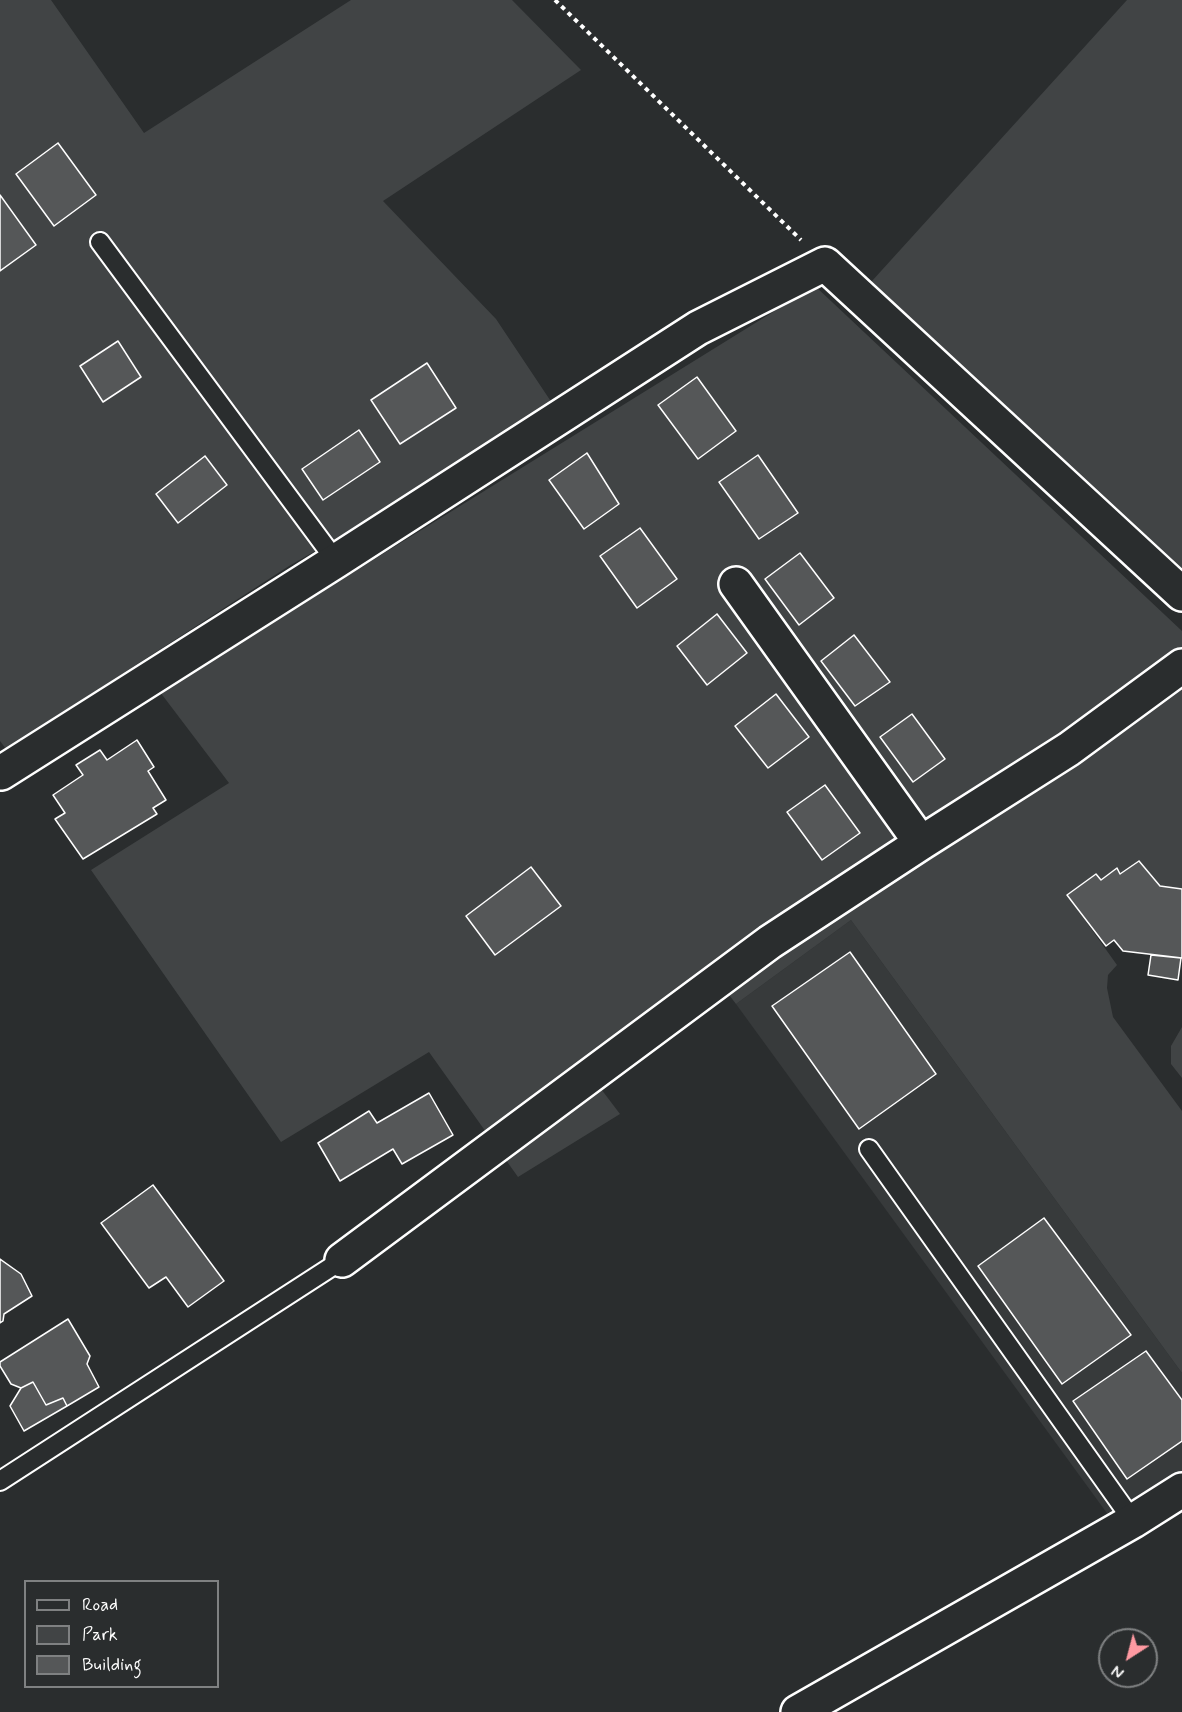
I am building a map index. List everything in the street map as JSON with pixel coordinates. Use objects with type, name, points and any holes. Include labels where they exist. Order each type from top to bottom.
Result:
[{"type":"street","points":[[0,773],[699,328],[825,264],[1182,594]]},
{"type":"street","points":[[736,584],[921,843]]},
{"type":"street","points":[[342,1260],[770,942],[1069,749],[1182,666]]},
{"type":"street","points":[[798,1712],[1133,1521],[1182,1490]]},
{"type":"lane","points":[[100,242],[336,561]]},
{"type":"lane","points":[[869,1149],[1133,1521]]},
{"type":"lane","points":[[0,1481],[342,1260]]},
{"type":"path","points":[[555,0],[825,264]]},
{"type":"shaded area","points":[[851,920],[1182,1373],[1182,1473],[1109,1516],[736,1004]]},
{"type":"green space","points":[[0,0],[51,0],[144,133],[351,0],[512,0],[581,70],[383,201],[496,319],[558,412],[289,566],[6,749],[0,741]]},
{"type":"green space","points":[[1127,0],[1182,0],[1182,605],[862,292]]},
{"type":"green space","points":[[815,286],[1182,631],[1182,889],[1160,886],[1139,861],[1120,874],[1117,868],[1101,880],[1096,874],[1067,895],[1117,965],[1108,975],[1107,988],[1113,1017],[1182,1111],[1182,1373],[851,920],[736,1004],[723,987],[595,1081],[620,1114],[518,1177],[429,1052],[281,1142],[91,870],[229,783],[160,692]]},
{"type":"green space","points":[[1182,1027],[1182,1078],[1171,1064],[1171,1046]]},
{"type":"building","points":[[58,143],[96,195],[54,226],[16,174]]},
{"type":"building","points":[[0,195],[36,245],[0,271]]},
{"type":"building","points":[[118,341],[141,377],[103,402],[80,366]]},
{"type":"building","points":[[427,363],[456,408],[400,444],[371,400]]},
{"type":"building","points":[[697,377],[736,431],[698,459],[658,405]]},
{"type":"building","points":[[359,430],[380,462],[323,500],[302,469]]},
{"type":"building","points":[[587,453],[619,504],[584,529],[549,480]]},
{"type":"building","points":[[758,455],[798,513],[759,539],[719,482]]},
{"type":"building","points":[[205,456],[227,485],[178,523],[156,494]]},
{"type":"building","points":[[640,528],[677,579],[637,608],[600,556]]},
{"type":"building","points":[[800,553],[834,598],[799,625],[765,579]]},
{"type":"building","points":[[717,614],[747,653],[707,685],[677,646]]},
{"type":"building","points":[[854,635],[890,682],[855,706],[821,661]]},
{"type":"building","points":[[776,694],[809,737],[768,768],[735,726]]},
{"type":"building","points":[[912,714],[945,759],[913,782],[880,737]]},
{"type":"building","points":[[137,740],[154,767],[148,771],[166,800],[153,808],[157,814],[83,859],[55,819],[65,813],[53,795],[83,775],[76,765],[100,750],[107,760]]},
{"type":"building","points":[[825,785],[860,833],[822,860],[787,812]]},
{"type":"building","points":[[1139,861],[1160,886],[1182,889],[1182,958],[1123,951],[1114,940],[1106,946],[1067,895],[1096,874],[1101,880],[1117,868],[1120,874]]},
{"type":"building","points":[[531,867],[561,906],[495,955],[466,916]]},
{"type":"building","points":[[850,952],[936,1074],[859,1129],[772,1006]]},
{"type":"building","points":[[1151,955],[1181,958],[1178,980],[1148,975]]},
{"type":"building","points":[[429,1093],[453,1135],[402,1164],[393,1149],[340,1181],[318,1143],[369,1111],[377,1123]]},
{"type":"building","points":[[153,1185],[224,1281],[188,1307],[166,1277],[149,1288],[101,1223]]},
{"type":"building","points":[[1044,1218],[1131,1335],[1062,1384],[978,1266]]},
{"type":"building","points":[[0,1259],[21,1274],[32,1296],[4,1314],[3,1321],[0,1323]]},
{"type":"building","points":[[68,1319],[90,1356],[87,1364],[99,1387],[67,1406],[63,1398],[46,1405],[33,1382],[21,1388],[11,1384],[0,1362]]},
{"type":"building","points":[[1146,1351],[1182,1400],[1182,1441],[1127,1479],[1073,1401]]},
{"type":"building","points":[[33,1382],[46,1405],[63,1398],[67,1406],[24,1431],[10,1406],[21,1388]]}]
